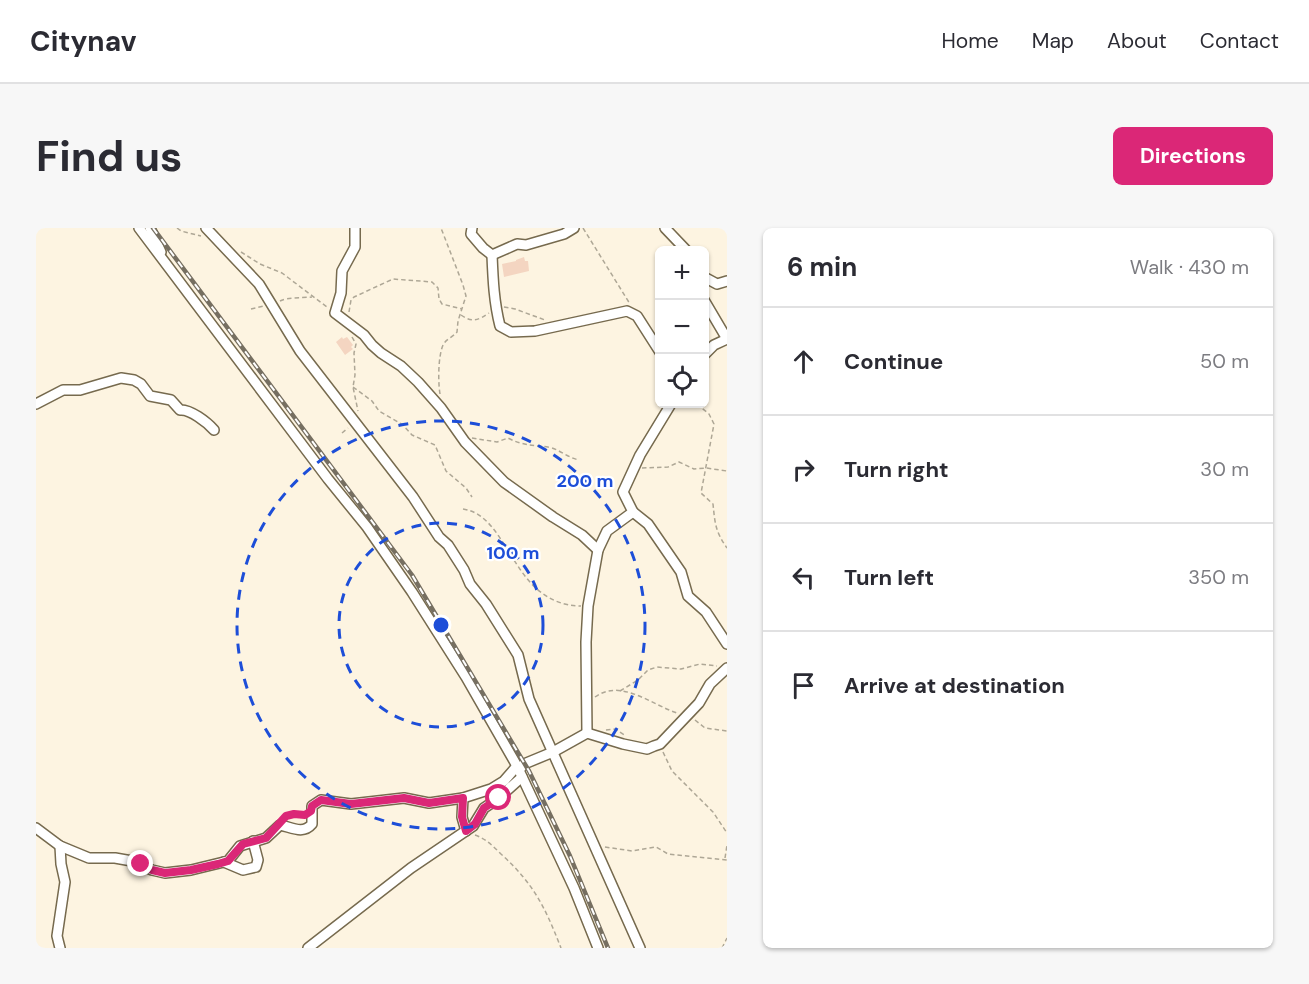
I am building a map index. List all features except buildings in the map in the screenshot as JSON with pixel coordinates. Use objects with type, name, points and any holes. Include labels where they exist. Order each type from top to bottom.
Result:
[{"type":"street","points":[[139,228],[328,478],[367,526],[412,592],[466,677],[519,771],[574,888],[598,948]]},
{"type":"street","points":[[150,228],[165,262]]},
{"type":"street","points":[[355,228],[355,247],[342,271],[341,293],[335,313],[418,382],[441,408],[465,442],[504,482],[552,517],[582,535],[598,550]]},
{"type":"street","points":[[472,228],[471,234],[492,255]]},
{"type":"street","points":[[492,255],[518,244],[526,245],[564,234],[574,228]]},
{"type":"street","points":[[665,228],[682,246]]},
{"type":"street","points":[[205,233],[259,284],[290,337],[413,497],[439,537],[448,545],[465,570],[470,584],[486,604],[518,656],[529,699],[640,948]]},
{"type":"street","points":[[492,255],[493,289],[500,326],[511,332],[535,332],[627,311],[637,316],[655,344]]},
{"type":"street","points":[[709,279],[717,284],[727,281]]},
{"type":"street","points":[[706,354],[714,345],[727,339],[709,307]]},
{"type":"street","points":[[36,404],[63,390],[80,390],[126,378],[141,384],[150,396],[171,400],[180,410],[184,409],[205,420],[214,430]]},
{"type":"street","points":[[669,408],[634,468],[623,492],[633,512],[648,524],[681,572],[688,596],[706,612],[727,645]]},
{"type":"street","points":[[587,732],[588,606],[598,550],[608,531],[633,512]]},
{"type":"street","points":[[308,948],[411,868],[475,824],[486,806],[496,800],[524,764],[553,752],[587,732],[647,749],[660,744],[699,703],[723,667]]},
{"type":"street","points":[[36,828],[60,846],[88,858],[115,858],[132,861],[165,873],[191,870],[224,862],[240,846],[266,838],[280,825],[298,830],[307,829],[312,824],[312,806],[321,800],[351,804],[404,798],[429,803],[463,798],[490,789],[519,771]]},
{"type":"street","points":[[463,798],[462,817],[466,831]]},
{"type":"street","points":[[224,862],[243,870],[256,867],[258,860],[253,841]]},
{"type":"street","points":[[60,846],[61,864],[66,882],[57,936],[60,948]]},
{"type":"path","points":[[177,228],[181,231],[205,233]]},
{"type":"path","points":[[441,228],[466,296],[457,332],[442,347],[439,377],[441,408]]},
{"type":"path","points":[[583,228],[637,316]]},
{"type":"path","points":[[237,250],[260,264],[282,273],[335,313]]},
{"type":"path","points":[[342,433],[353,421],[358,407],[353,387],[356,344],[350,333],[348,322],[350,305],[354,297],[393,279],[432,282],[438,288],[442,304],[462,309]]},
{"type":"path","points":[[251,309],[271,305],[286,298],[313,297]]},
{"type":"path","points":[[461,315],[476,320],[501,307],[514,309],[556,326]]},
{"type":"path","points":[[353,387],[372,401],[379,411],[403,425],[412,435],[435,445],[446,471],[472,497]]},
{"type":"path","points":[[702,408],[709,414],[714,424],[701,493],[713,504],[714,521],[719,536],[727,548]]},
{"type":"path","points":[[459,433],[486,441],[501,442],[508,438],[522,445],[552,449],[569,458],[579,460]]},
{"type":"path","points":[[634,468],[668,467],[679,462],[694,469],[727,471]]},
{"type":"path","points":[[463,509],[475,512],[484,519],[502,540],[520,571],[538,588],[567,606],[588,606]]},
{"type":"path","points":[[619,691],[638,680],[648,670],[657,667],[681,669],[700,664],[723,667]]},
{"type":"path","points":[[586,705],[606,691],[619,691],[650,699],[668,710],[700,722],[705,728],[727,731]]},
{"type":"path","points":[[587,732],[611,729],[629,738]]},
{"type":"path","points":[[654,746],[663,753],[672,771],[713,812],[727,833]]},
{"type":"path","points":[[280,825],[290,814],[305,815],[311,811]]},
{"type":"path","points":[[466,831],[485,838],[520,871],[533,887],[561,948]]},
{"type":"path","points":[[602,846],[632,851],[656,847],[668,854],[726,859],[727,845]]},
{"type":"path","points":[[722,948],[727,938]]},
{"type":"railway","points":[[153,228],[412,575],[529,771],[570,856],[608,948]]},
{"type":"route","points":[[141,864],[165,873],[191,870],[228,861],[240,846],[266,838],[286,816],[305,815],[311,811],[316,802],[321,800],[351,804],[404,798],[429,803],[463,798],[462,817],[466,831],[475,824],[486,806],[499,798]]}]
